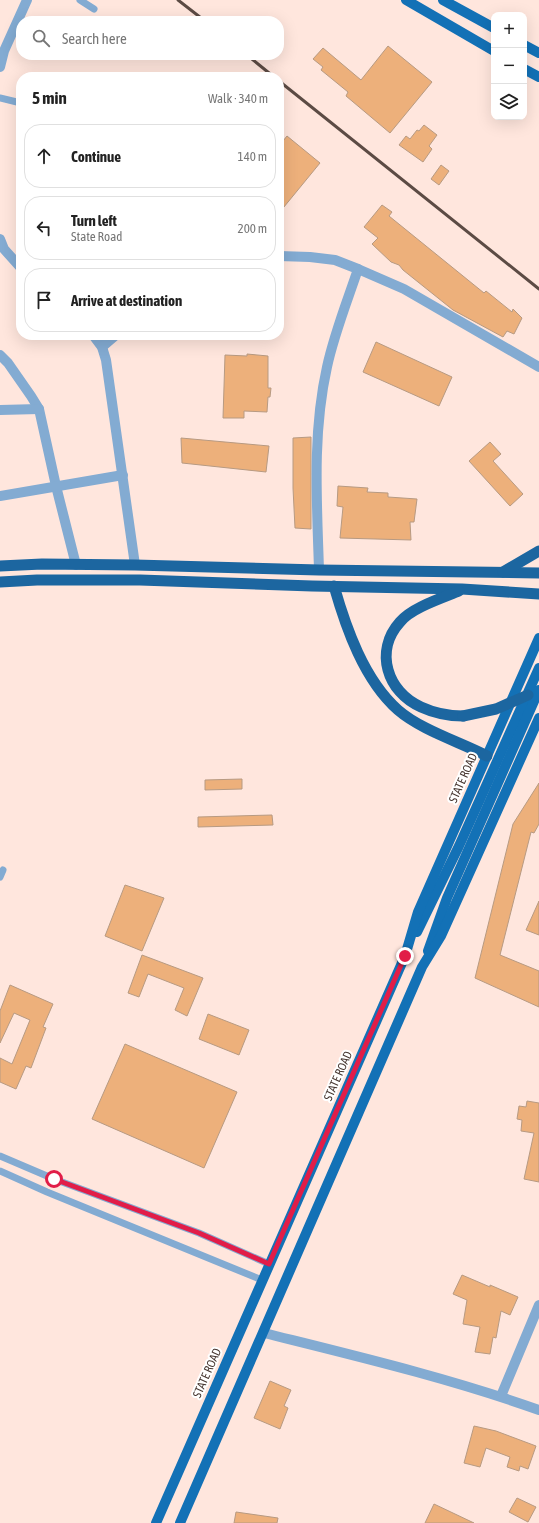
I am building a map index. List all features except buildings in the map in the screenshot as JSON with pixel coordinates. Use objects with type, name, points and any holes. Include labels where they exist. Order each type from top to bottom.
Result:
[{"type":"highway","points":[[503,573],[539,551]]},
{"type":"highway","points":[[0,566],[135,565],[319,570],[539,573]]},
{"type":"highway","points":[[0,582],[37,580],[140,580],[462,589],[539,594]]},
{"type":"highway","points":[[334,586],[343,617],[359,656],[382,693],[398,710],[428,729],[487,756]]},
{"type":"highway","points":[[462,589],[410,613],[400,621],[393,630],[386,653],[388,674],[392,682],[410,700],[420,707],[452,716],[470,716],[496,709],[528,695]]},
{"type":"main road","points":[[406,0],[491,49]]},
{"type":"main road","points":[[443,0],[491,26]]},
{"type":"main road","points":[[527,47],[539,53]]},
{"type":"main road","points":[[527,71],[539,77]]},
{"type":"main road","name":"STATE ROAD","points":[[156,1523],[405,956],[418,912],[539,638]]},
{"type":"main road","points":[[180,1523],[422,968],[482,806],[539,668]]},
{"type":"main road","points":[[405,956],[482,806],[539,690]]},
{"type":"main road","points":[[422,968],[442,936],[539,718]]},
{"type":"street","points":[[20,16],[27,0]]},
{"type":"street","points":[[0,67],[4,52],[16,25]]},
{"type":"street","points":[[0,239],[4,249],[16,262]]},
{"type":"street","points":[[0,254],[16,265]]},
{"type":"street","points":[[284,256],[335,260],[358,269],[404,289],[539,367]]},
{"type":"street","points":[[319,570],[316,478],[318,427],[326,368],[338,324],[358,269]]},
{"type":"street","points":[[97,340],[102,347],[106,360],[135,565]]},
{"type":"street","points":[[102,347],[110,340]]},
{"type":"street","points":[[0,355],[31,396],[39,410],[76,565]]},
{"type":"street","points":[[0,410],[39,410]]},
{"type":"street","points":[[0,496],[123,475]]},
{"type":"street","points":[[501,1396],[539,1305]]},
{"type":"street","points":[[264,1333],[396,1366],[501,1396],[539,1410]]},
{"type":"lane","points":[[80,0],[94,9]]},
{"type":"lane","points":[[0,98],[16,102]]},
{"type":"lane","points":[[0,1156],[54,1179],[199,1233],[269,1264]]},
{"type":"lane","points":[[0,1171],[262,1280]]},
{"type":"railway","points":[[178,0],[199,16]]},
{"type":"railway","points":[[253,60],[268,72]]},
{"type":"railway","points":[[284,85],[539,289]]},
{"type":"route","points":[[54,1179],[199,1233],[269,1264],[405,956]]}]
